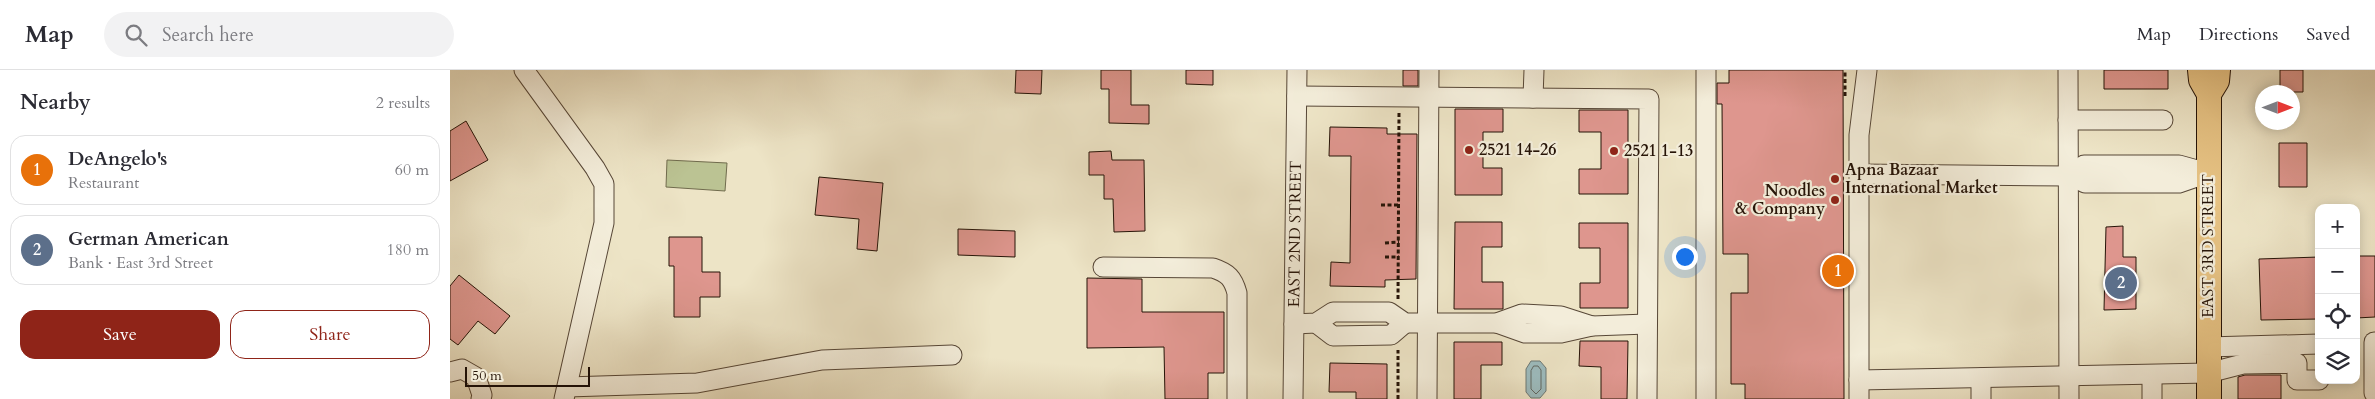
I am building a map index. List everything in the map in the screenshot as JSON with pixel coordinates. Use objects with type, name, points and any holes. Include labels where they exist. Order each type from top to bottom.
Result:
[{"type":"main road","name":"EAST 3RD STREET","points":[[2200,70],[2201,80],[2209,94],[2209,399]]},
{"type":"main road","name":"EAST 3RD STREET","points":[[2209,94],[2217,81],[2218,70]]},
{"type":"street","points":[[524,70],[604,184],[605,208],[601,240],[565,393],[697,383],[822,360],[952,355]]},
{"type":"street","name":"EAST 2ND STREET","points":[[1293,399],[1297,70]]},
{"type":"street","points":[[1427,399],[1429,70]]},
{"type":"street","points":[[1534,70],[1534,98]]},
{"type":"street","points":[[1706,70],[1706,399]]},
{"type":"street","points":[[1860,399],[1859,135],[1867,70]]},
{"type":"street","points":[[2068,70],[2070,176],[2069,399]]},
{"type":"street","points":[[1297,96],[1648,99],[1647,399]]},
{"type":"street","points":[[2068,120],[2163,120]]},
{"type":"street","points":[[1859,174],[2070,176],[2085,184],[2179,183],[2208,173]]},
{"type":"street","points":[[1104,267],[1213,268],[1225,272],[1234,280],[1237,293],[1237,399]]},
{"type":"street","points":[[1294,324],[1316,323],[1333,336],[1391,335],[1405,323],[1498,323],[1525,333],[1561,333],[1592,326],[1647,324]]},
{"type":"street","points":[[2368,342],[2374,393]]},
{"type":"street","points":[[2208,347],[2315,344]]},
{"type":"street","points":[[1859,380],[2208,373],[2243,364],[2297,363],[2297,380],[2315,380]]},
{"type":"street","points":[[450,372],[462,369],[476,377],[482,396],[481,399]]},
{"type":"street","points":[[2152,375],[2152,399]]},
{"type":"street","points":[[1981,378],[1981,399]]},
{"type":"path","points":[[1398,304],[1400,97]]},
{"type":"path","points":[[1381,205],[1399,205]]},
{"type":"path","points":[[1385,242],[1399,242]]},
{"type":"path","points":[[1385,257],[1399,257]]},
{"type":"green space","points":[[667,160],[727,163],[725,191],[666,187]]},
{"type":"water","points":[[1531,361],[1540,361],[1546,368],[1546,391],[1540,398],[1531,398],[1526,392],[1526,369]]},
{"type":"building","points":[[1016,70],[1042,70],[1041,94],[1015,93]]},
{"type":"building","points":[[1101,70],[1131,70],[1131,105],[1149,105],[1149,124],[1109,123],[1109,89],[1101,89]]},
{"type":"building","points":[[1186,70],[1213,70],[1213,85],[1186,84]]},
{"type":"building","points":[[1403,70],[1418,70],[1418,86],[1403,86]]},
{"type":"building","points":[[1729,70],[1843,70],[1844,399],[1745,399],[1745,384],[1731,384],[1731,293],[1748,293],[1748,254],[1723,254],[1722,104],[1717,104],[1717,83],[1729,83]]},
{"type":"building","points":[[2104,70],[2168,70],[2168,89],[2104,89]]},
{"type":"building","points":[[2280,70],[2303,70],[2303,92],[2300,92],[2300,85],[2280,85]]},
{"type":"building","name":"2521 14-26","points":[[1455,109],[1503,109],[1503,132],[1483,132],[1483,168],[1502,168],[1502,195],[1455,195]]},
{"type":"building","name":"2521 1-13","points":[[1579,110],[1628,110],[1628,194],[1579,194],[1579,169],[1601,169],[1601,132],[1579,132]]},
{"type":"building","points":[[466,121],[488,160],[450,181],[450,131]]},
{"type":"building","points":[[1330,127],[1387,128],[1387,134],[1417,134],[1416,279],[1385,280],[1385,287],[1330,286],[1331,262],[1350,263],[1351,156],[1329,156]]},
{"type":"building","points":[[2279,143],[2307,143],[2307,187],[2279,187]]},
{"type":"building","points":[[1111,151],[1112,160],[1144,160],[1145,231],[1114,232],[1113,199],[1104,199],[1104,175],[1089,175],[1089,152]]},
{"type":"building","points":[[819,177],[883,183],[877,251],[857,249],[859,219],[815,215]]},
{"type":"building","points":[[1455,222],[1502,222],[1502,247],[1482,247],[1482,282],[1503,282],[1503,309],[1454,309]]},
{"type":"building","points":[[1579,223],[1628,223],[1628,308],[1580,308],[1580,283],[1600,283],[1600,248],[1579,248]]},
{"type":"building","points":[[2123,226],[2123,257],[2136,257],[2136,309],[2104,310],[2106,227]]},
{"type":"building","points":[[958,229],[1015,231],[1015,257],[958,255]]},
{"type":"building","points":[[669,237],[702,237],[702,272],[720,272],[720,297],[700,297],[700,317],[674,317],[674,266],[669,266]]},
{"type":"building","points":[[2360,256],[2375,256],[2375,317],[2360,318]]},
{"type":"building","points":[[2315,257],[2315,319],[2261,320],[2259,259]]},
{"type":"building","points":[[459,275],[510,316],[495,334],[478,321],[458,345],[450,339],[450,286]]},
{"type":"building","points":[[1087,278],[1142,279],[1142,312],[1224,312],[1224,373],[1208,373],[1208,399],[1165,399],[1164,347],[1087,348]]},
{"type":"building","points":[[1580,341],[1628,341],[1627,399],[1601,399],[1601,367],[1579,366]]},
{"type":"building","points":[[1454,342],[1502,342],[1502,365],[1481,365],[1481,399],[1454,399]]},
{"type":"building","points":[[1330,363],[1387,364],[1387,399],[1356,399],[1356,392],[1329,392]]},
{"type":"building","points":[[2245,375],[2281,375],[2281,399],[2238,399],[2238,377]]},
{"type":"place","name":"2521 14-26","points":[[1469,150]]},
{"type":"place","name":"2521 1-13","points":[[1614,151]]},
{"type":"place","name":"Apna Bazaar International Market","points":[[1835,179]]},
{"type":"place","name":"Noodles & Company","points":[[1835,200]]},
{"type":"place","name":"DeAngelo's","points":[[1838,271]]},
{"type":"place","name":"German American","points":[[2121,283]]}]
